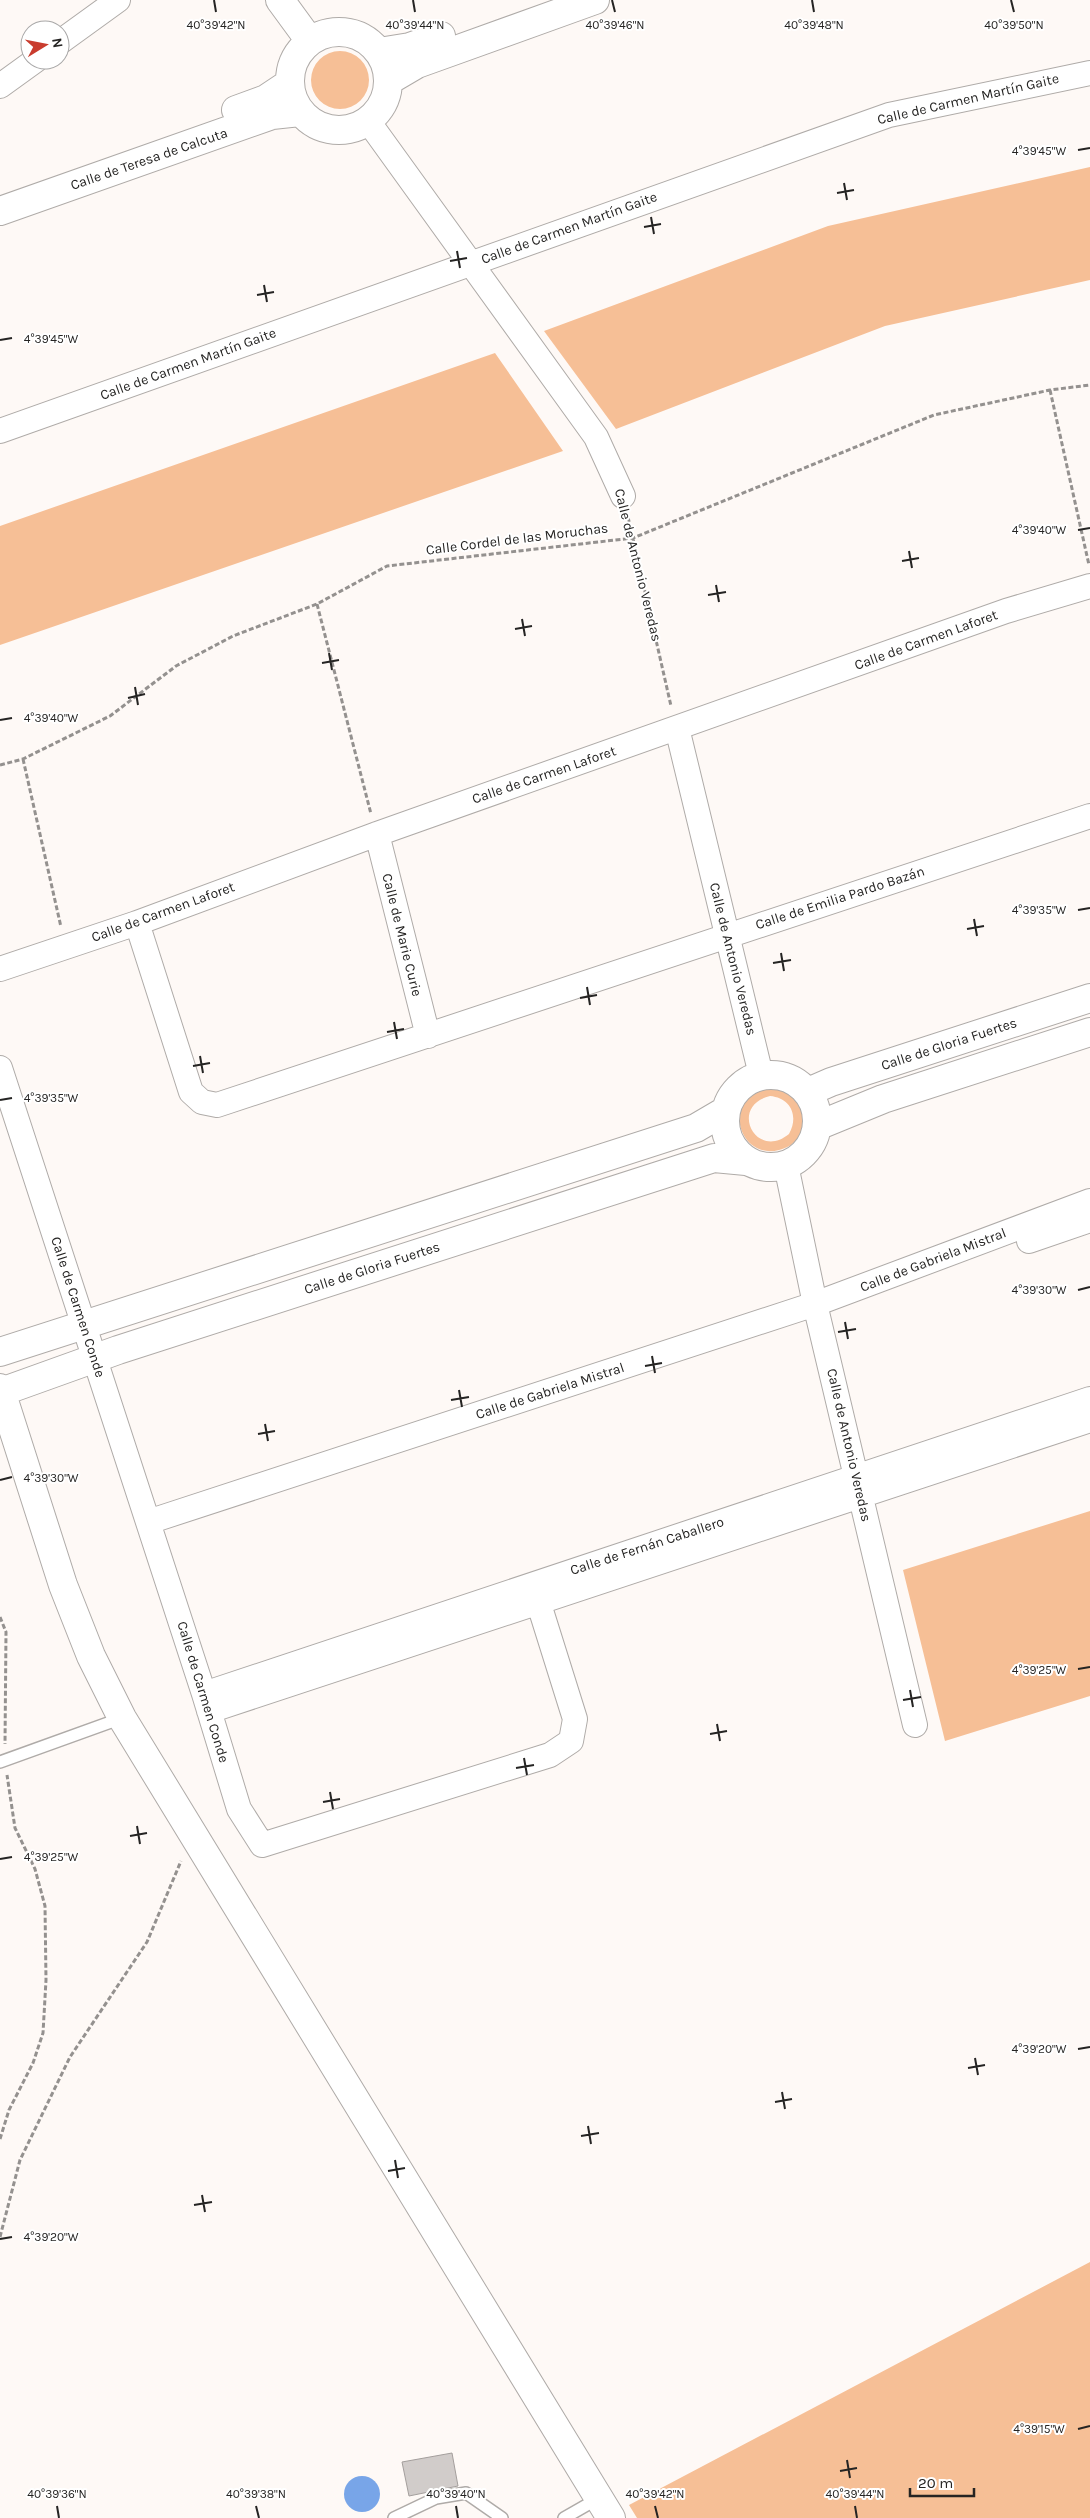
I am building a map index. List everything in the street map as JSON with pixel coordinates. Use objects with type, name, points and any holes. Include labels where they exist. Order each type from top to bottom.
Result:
[{"type":"street","points":[[70,35],[118,0]]},
{"type":"street","points":[[280,0],[310,41]]},
{"type":"street","points":[[379,52],[410,47],[541,0]]},
{"type":"street","points":[[388,81],[417,64],[596,0]]},
{"type":"street","points":[[334,32],[359,36],[379,52],[386,66],[388,81],[383,104],[368,121],[345,131],[320,127],[300,112],[292,98],[290,83],[294,59],[310,41],[334,32]]},
{"type":"street","points":[[0,86],[22,70]]},
{"type":"street","name":"Calle de Carmen Martín Gaite","points":[[0,431],[889,115],[1090,72]]},
{"type":"street","name":"Calle de Teresa de Calcuta","points":[[0,193],[266,99],[290,83]]},
{"type":"street","name":"Calle de Teresa de Calcuta","points":[[0,211],[272,115],[300,112]]},
{"type":"street","name":"Calle de Antonio Veredas","points":[[368,121],[596,437],[624,496]]},
{"type":"street","name":"Calle de Carmen Laforet","points":[[0,969],[143,921],[377,834],[1006,611],[1090,586]]},
{"type":"street","name":"Calle de Antonio Veredas","points":[[677,728],[762,1075]]},
{"type":"street","name":"Calle de Emilia Pardo Bazán","points":[[143,921],[201,1081],[208,1089],[222,1088],[426,1030],[1090,802]]},
{"type":"street","name":"Calle de Emilia Pardo Bazán","points":[[726,928],[1090,816]]},
{"type":"street","name":"Calle de Marie Curie","points":[[377,834],[426,1030]]},
{"type":"street","name":"Calle de Gloria Fuertes","points":[[808,1092],[840,1079],[1090,998]]},
{"type":"street","points":[[817,1126],[883,1099],[1090,1032]]},
{"type":"street","name":"Calle de Carmen Conde","points":[[0,1068],[151,1529],[239,1809],[262,1846],[550,1755],[571,1741],[575,1719],[535,1594]]},
{"type":"street","points":[[762,1075],[787,1077],[808,1092],[817,1114],[817,1126],[808,1150],[798,1159],[786,1165],[773,1168],[759,1166],[737,1153],[728,1139],[724,1122],[730,1098],[738,1088],[749,1080],[762,1075]]},
{"type":"street","points":[[0,1352],[696,1128],[725,1112]]},
{"type":"street","name":"Calle de Gloria Fuertes","points":[[1,1390],[714,1158],[746,1160]]},
{"type":"street","name":"Calle de Antonio Veredas","points":[[786,1165],[816,1309],[914,1725]]},
{"type":"street","name":"Calle de Gabriela Mistral","points":[[816,1309],[1090,1201]]},
{"type":"street","name":"Calle de Gabriela Mistral","points":[[151,1529],[1090,1220]]},
{"type":"street","points":[[1,1390],[64,1586],[91,1656],[122,1718],[605,2508]]},
{"type":"street","name":"Calle de Fernán Caballero","points":[[207,1703],[858,1486],[1090,1398]]},
{"type":"street","name":"Calle de Fernán Caballero","points":[[858,1486],[1090,1420]]},
{"type":"lane","points":[[3,1761],[122,1718]]},
{"type":"lane","points":[[394,2518],[436,2498],[466,2493],[494,2510],[502,2518]]},
{"type":"lane","points":[[564,2518],[605,2508]]},
{"type":"path","name":"Calle Cordel de las Moruchas","points":[[0,765],[23,759],[110,716],[176,666],[232,636],[317,604],[387,566],[633,538],[934,415],[1050,390],[1090,385]]},
{"type":"path","points":[[1050,390],[1090,570]]},
{"type":"path","name":"Calle de Antonio Veredas","points":[[624,496],[677,728]]},
{"type":"path","points":[[317,604],[377,834]]},
{"type":"path","points":[[23,759],[60,922],[68,946]]},
{"type":"path","points":[[0,1617],[6,1632],[3,1761],[15,1828],[35,1868],[45,1906],[46,1980],[43,2033],[33,2063],[9,2110],[0,2139]]},
{"type":"path","points":[[0,2236],[20,2160],[70,2057],[147,1942],[184,1852],[196,1837]]},
{"type":"shaded area","points":[[334,51],[346,51],[361,59],[369,74],[369,86],[361,101],[346,109],[334,109],[319,101],[311,86],[311,74],[319,59]]},
{"type":"shaded area","points":[[1090,167],[1090,280],[885,326],[616,429],[544,331],[828,226]]},
{"type":"shaded area","points":[[495,353],[563,451],[0,645],[0,526]]},
{"type":"shaded area","points":[[772,1085],[781,1087],[796,1097],[804,1112],[804,1120],[803,1129],[794,1143],[779,1150],[764,1151],[752,1145],[744,1136],[740,1124],[740,1111],[745,1099],[756,1090]],"holes":[[[770,1096],[777,1097],[788,1104],[791,1109],[793,1115],[792,1127],[789,1134],[777,1141],[766,1141],[757,1136],[751,1129],[749,1120],[751,1110],[757,1102]]]},
{"type":"shaded area","points":[[1090,1511],[1090,1696],[945,1741],[903,1570]]},
{"type":"shaded area","points":[[1090,2262],[1090,2518],[637,2518],[629,2505]]},
{"type":"water","points":[[362,2476],[369,2477],[375,2481],[379,2487],[379,2501],[375,2507],[369,2511],[362,2512],[355,2511],[349,2507],[345,2501],[344,2494],[345,2487],[349,2481],[355,2477]]},
{"type":"building","points":[[452,2453],[458,2486],[409,2496],[402,2462]]}]
